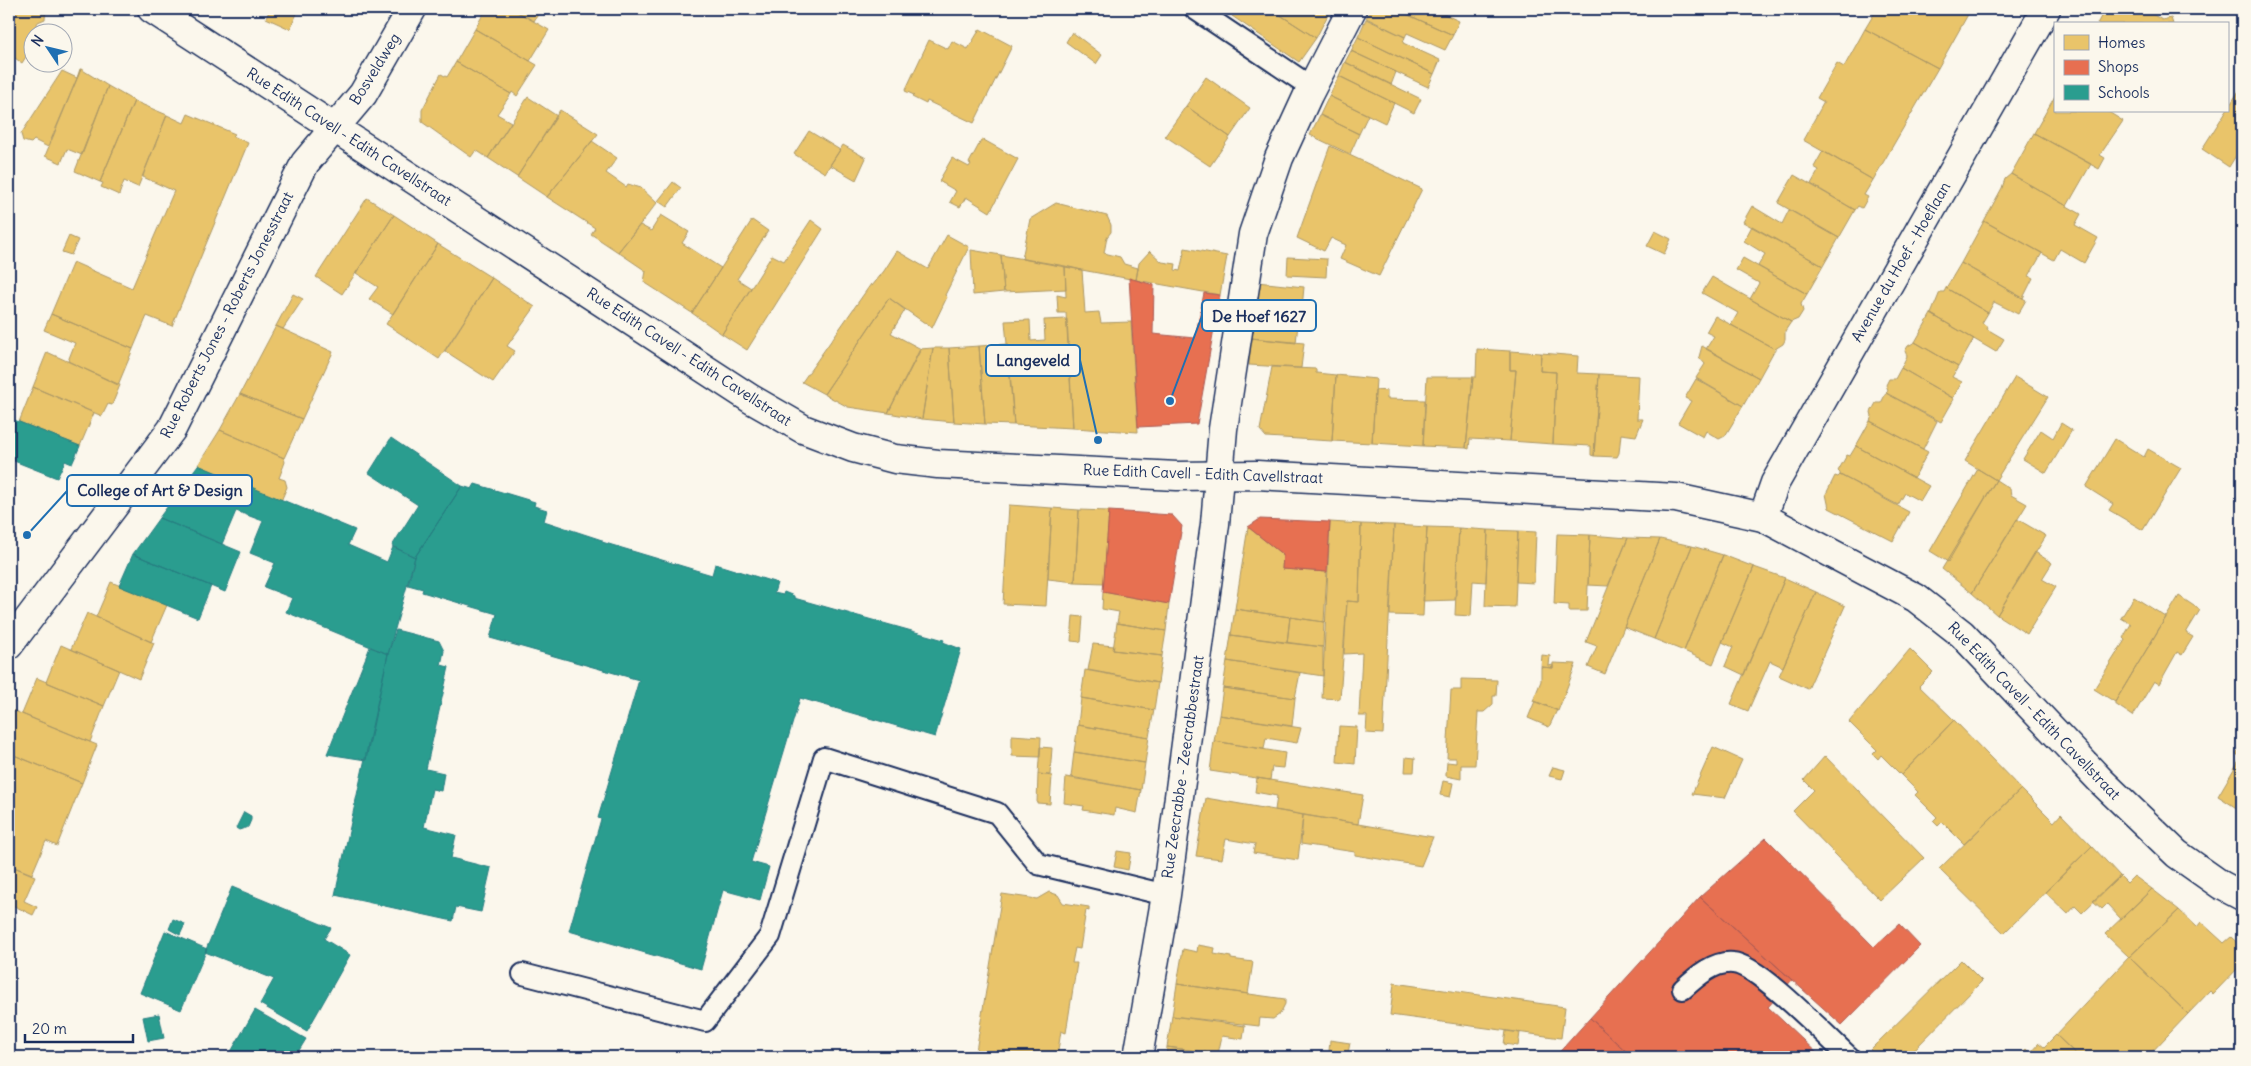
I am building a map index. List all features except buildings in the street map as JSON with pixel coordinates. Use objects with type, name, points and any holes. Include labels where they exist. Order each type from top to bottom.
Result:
[{"type":"street","name":"Rue Edith Cavell - Edith Cavellstraat","points":[[152,9],[751,399],[803,429],[853,448],[886,456],[938,464],[1178,476],[1257,475],[1676,498],[1762,517],[1916,598],[1962,634],[2101,781],[2177,854],[2221,885],[2242,896]]},
{"type":"street","name":"Bosveldweg","points":[[335,127],[362,94],[412,9]]},
{"type":"street","name":"Rue Zeecrabbe - Zeecrabbestraat","points":[[1138,1057],[1166,895],[1215,524],[1224,429],[1253,234],[1279,158],[1311,87],[1352,9]]},
{"type":"street","name":"Avenue du Hoef - Hoeflaan","points":[[1762,517],[1775,483],[2046,9]]},
{"type":"street","name":"Rue Roberts Jones - Roberts Jonesstraat","points":[[9,645],[172,429],[301,172],[335,127]]},
{"type":"lane","points":[[1195,9],[1311,87]]},
{"type":"lane","points":[[523,974],[706,1020],[770,936],[824,758],[997,813],[1038,864],[1166,895]]},
{"type":"lane","points":[[1683,989],[1718,965],[1734,963],[1750,969],[1767,982],[1849,1057]]},
{"type":"place","name":"De Hoef 1627","points":[[1170,401]]},
{"type":"place","name":"Langeveld","points":[[1098,440]]},
{"type":"place","name":"College of Art & Design","points":[[27,535]]}]
